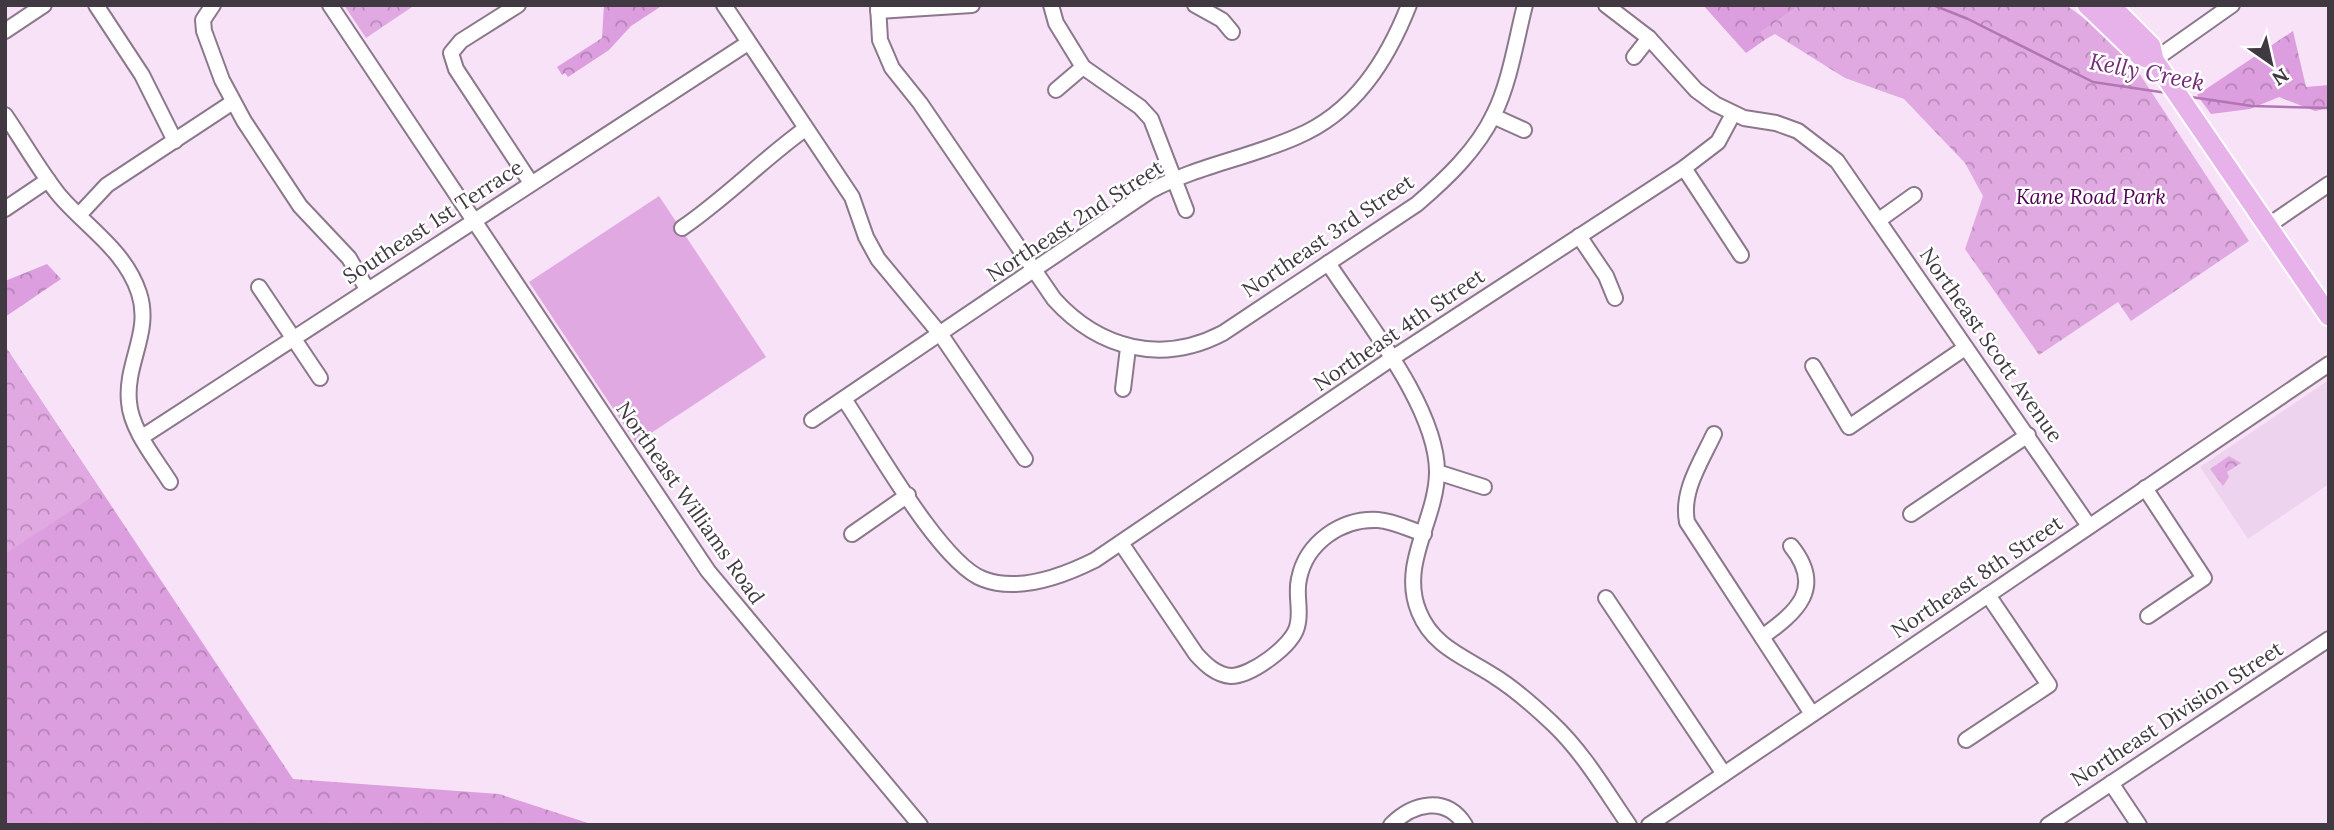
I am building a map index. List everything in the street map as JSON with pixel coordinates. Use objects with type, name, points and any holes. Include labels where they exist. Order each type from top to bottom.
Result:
[{"type":"main road","points":[[2087,5],[2140,56],[2154,60]]},
{"type":"main road","points":[[2110,5],[2151,46],[2154,60],[2329,316]]},
{"type":"street","points":[[5,31],[44,5]]},
{"type":"street","points":[[96,5],[142,75],[174,141]]},
{"type":"street","points":[[213,5],[203,20],[204,31],[233,102],[300,206],[349,258],[367,289]]},
{"type":"street","name":"Northeast Williams Road","points":[[330,5],[722,591],[920,825]]},
{"type":"street","points":[[518,5],[461,41],[451,53],[456,69],[531,183]]},
{"type":"street","points":[[724,5],[852,197],[866,237],[878,259],[941,335],[1025,459]]},
{"type":"street","points":[[878,8],[972,5]]},
{"type":"street","points":[[1051,5],[1056,23],[1083,67],[1140,107],[1151,119],[1186,210]]},
{"type":"street","points":[[1195,5],[1222,20],[1232,32]]},
{"type":"street","name":"Northeast 2nd Street","points":[[812,420],[1150,191],[1174,179],[1298,136],[1331,118],[1348,104],[1377,70],[1394,41],[1409,5]]},
{"type":"street","name":"Northeast 3rd Street","points":[[878,8],[880,40],[892,68],[920,103],[1054,299],[1070,316],[1089,330],[1128,348],[1167,351],[1212,339],[1416,204],[1438,186],[1467,154],[1493,116],[1525,5]]},
{"type":"street","name":"Northeast Scott Avenue","points":[[1605,5],[1649,38],[1696,90],[1733,114],[1755,121],[1776,123],[1809,138],[1837,161],[2090,526]]},
{"type":"street","points":[[2154,60],[2232,5]]},
{"type":"street","points":[[1634,57],[1649,38]]},
{"type":"street","name":"Southeast 1st Terrace","points":[[142,437],[748,43]]},
{"type":"street","points":[[1056,90],[1083,67]]},
{"type":"street","points":[[79,215],[107,185],[233,102]]},
{"type":"street","name":"Northeast 4th Street","points":[[844,399],[953,558],[981,579],[1023,583],[1075,570],[1121,543],[1391,359],[1684,168],[1718,142],[1733,114]]},
{"type":"street","points":[[5,115],[48,180],[108,243],[138,292],[144,319],[129,381],[128,404],[142,437],[170,482]]},
{"type":"street","points":[[1493,116],[1524,130]]},
{"type":"street","points":[[682,228],[715,205],[771,154],[805,129]]},
{"type":"street","points":[[1684,168],[1741,255]]},
{"type":"street","points":[[5,209],[48,180]]},
{"type":"street","points":[[2266,227],[2329,184]]},
{"type":"street","points":[[1879,220],[1914,195]]},
{"type":"street","points":[[1580,236],[1606,276],[1615,298]]},
{"type":"street","points":[[1328,263],[1420,407],[1431,435],[1437,472],[1435,496],[1413,568],[1413,591],[1419,612],[1430,632],[1446,648],[1495,676],[1555,726],[1589,766],[1629,825]]},
{"type":"street","points":[[259,287],[320,378]]},
{"type":"street","points":[[1123,389],[1128,348]]},
{"type":"street","points":[[1812,366],[1849,427],[1965,348]]},
{"type":"street","name":"Northeast 8th Street","points":[[1649,825],[2329,364]]},
{"type":"street","points":[[1714,434],[1689,488],[1685,511],[1687,522],[1812,714]]},
{"type":"street","points":[[1911,514],[2028,435]]},
{"type":"street","points":[[1437,472],[1484,487]]},
{"type":"street","points":[[2145,488],[2204,578],[2148,616]]},
{"type":"street","points":[[852,534],[908,495]]},
{"type":"street","points":[[1121,543],[1196,654],[1207,666],[1232,676],[1243,673],[1279,652],[1294,636],[1298,626],[1297,591],[1302,568],[1313,548],[1330,533],[1351,523],[1374,520],[1424,534]]},
{"type":"street","points":[[1762,637],[1789,618],[1804,596],[1805,572],[1802,560],[1791,546]]},
{"type":"street","points":[[1966,740],[2049,685],[1989,594]]},
{"type":"street","points":[[1606,598],[1724,774]]},
{"type":"street","name":"Northeast Division Street","points":[[2048,825],[2329,639]]},
{"type":"street","points":[[2111,783],[2139,825]]},
{"type":"street","points":[[1391,825],[1405,813],[1427,805],[1450,810],[1465,825]]},
{"type":"shaded area","points":[[2329,380],[2329,484],[2248,539],[2200,467]]},
{"type":"green space","points":[[344,5],[415,5],[366,38]]},
{"type":"green space","points":[[604,5],[663,5],[631,26],[609,50],[568,77],[565,73],[562,75],[557,67],[602,38]]},
{"type":"green space","points":[[1703,5],[1801,5],[1761,32],[1766,39],[1746,53]]},
{"type":"green space","name":"Kane Road Park","points":[[1801,5],[2066,5],[2099,29],[2139,73],[2249,241],[2131,321],[2118,302],[2039,355],[1965,249],[1983,196],[1965,163],[1904,99],[1845,78],[1775,34],[1766,39],[1761,32]]},
{"type":"green space","points":[[2293,31],[2306,87],[2329,85],[2329,108],[2315,111],[2279,97],[2250,109],[2211,114],[2197,95]]},
{"type":"green space","points":[[659,196],[766,357],[636,443],[529,282]]},
{"type":"green space","points":[[47,264],[61,279],[5,317],[5,281]]},
{"type":"green space","points":[[5,346],[293,779],[499,794],[594,825],[5,825]]},
{"type":"green space","points":[[5,346],[101,491],[5,554]]},
{"type":"green space","points":[[2229,456],[2241,463],[2227,472],[2229,477],[2223,486],[2210,469]]},
{"type":"waterway","name":"Kelly Creek","points":[[1933,5],[1968,19],[2093,82],[2167,93]]},
{"type":"waterway","name":"Kelly Creek","points":[[2191,97],[2252,106],[2329,108]]}]
